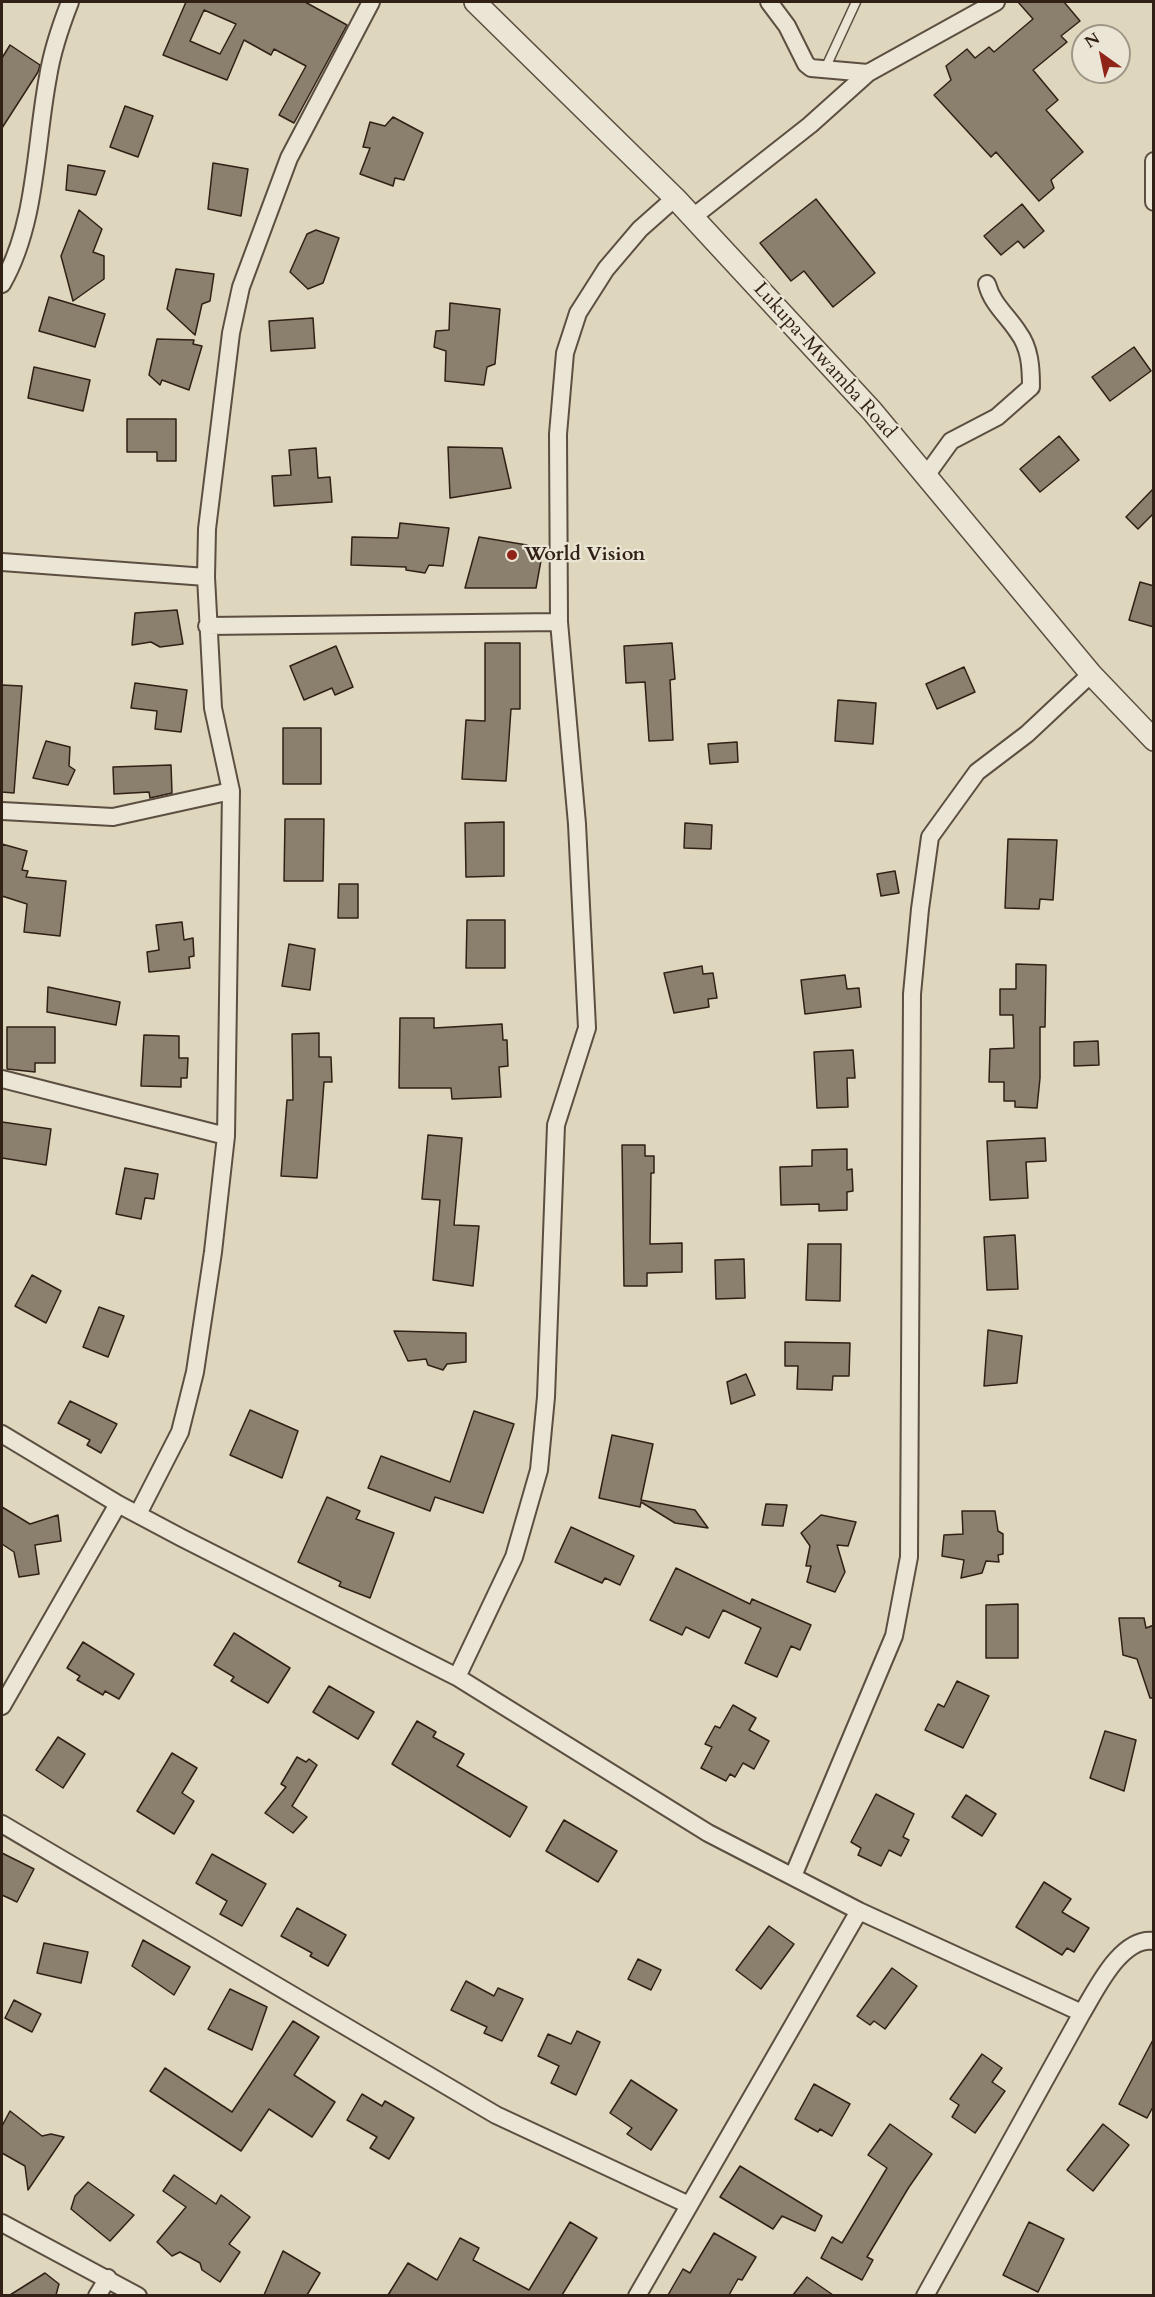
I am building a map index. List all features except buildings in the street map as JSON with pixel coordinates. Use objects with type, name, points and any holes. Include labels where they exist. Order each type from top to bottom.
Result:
[{"type":"street","points":[[2,284],[17,251],[32,189],[48,75],[70,2]]},
{"type":"street","points":[[138,1514],[180,1432],[195,1372],[213,1252],[226,1137],[231,791],[213,708],[206,577],[207,529],[231,333],[241,287],[289,158],[371,2]]},
{"type":"street","name":"Lukupa-Mwamba Road","points":[[475,2],[675,198],[872,411],[1091,674],[1154,740]]},
{"type":"street","points":[[769,2],[787,26],[806,64],[811,68],[867,73]]},
{"type":"street","points":[[693,217],[810,125],[867,73],[996,2]]},
{"type":"street","points":[[1154,161],[1154,202]]},
{"type":"street","points":[[457,1677],[514,1557],[539,1470],[546,1397],[556,1125],[587,1028],[577,824],[559,622],[558,434],[565,353],[579,313],[606,269],[640,229],[675,198]]},
{"type":"street","points":[[925,477],[951,441],[997,417],[1031,387],[1031,360],[1020,334],[991,298],[987,285]]},
{"type":"street","points":[[2,562],[206,577]]},
{"type":"street","points":[[207,626],[559,622]]},
{"type":"street","points":[[793,1876],[894,1636],[909,1557],[912,994],[930,837],[977,772],[1027,734],[1091,674]]},
{"type":"street","points":[[2,811],[113,817],[231,791]]},
{"type":"street","points":[[2,1079],[226,1137]]},
{"type":"street","points":[[2,1434],[118,1504],[457,1677],[708,1833],[859,1911],[1082,2013]]},
{"type":"street","points":[[2,1706],[118,1504]]},
{"type":"street","points":[[2,1824],[496,2115],[689,2205]]},
{"type":"street","points":[[637,2295],[859,1911]]},
{"type":"street","points":[[925,2295],[1082,2013],[1120,1953],[1148,1940],[1154,1941]]},
{"type":"street","points":[[2,2223],[138,2295]]},
{"type":"street","points":[[97,2295],[108,2278]]},
{"type":"lane","points":[[824,69],[856,2]]},
{"type":"place","name":"World Vision","points":[[512,555]]}]
